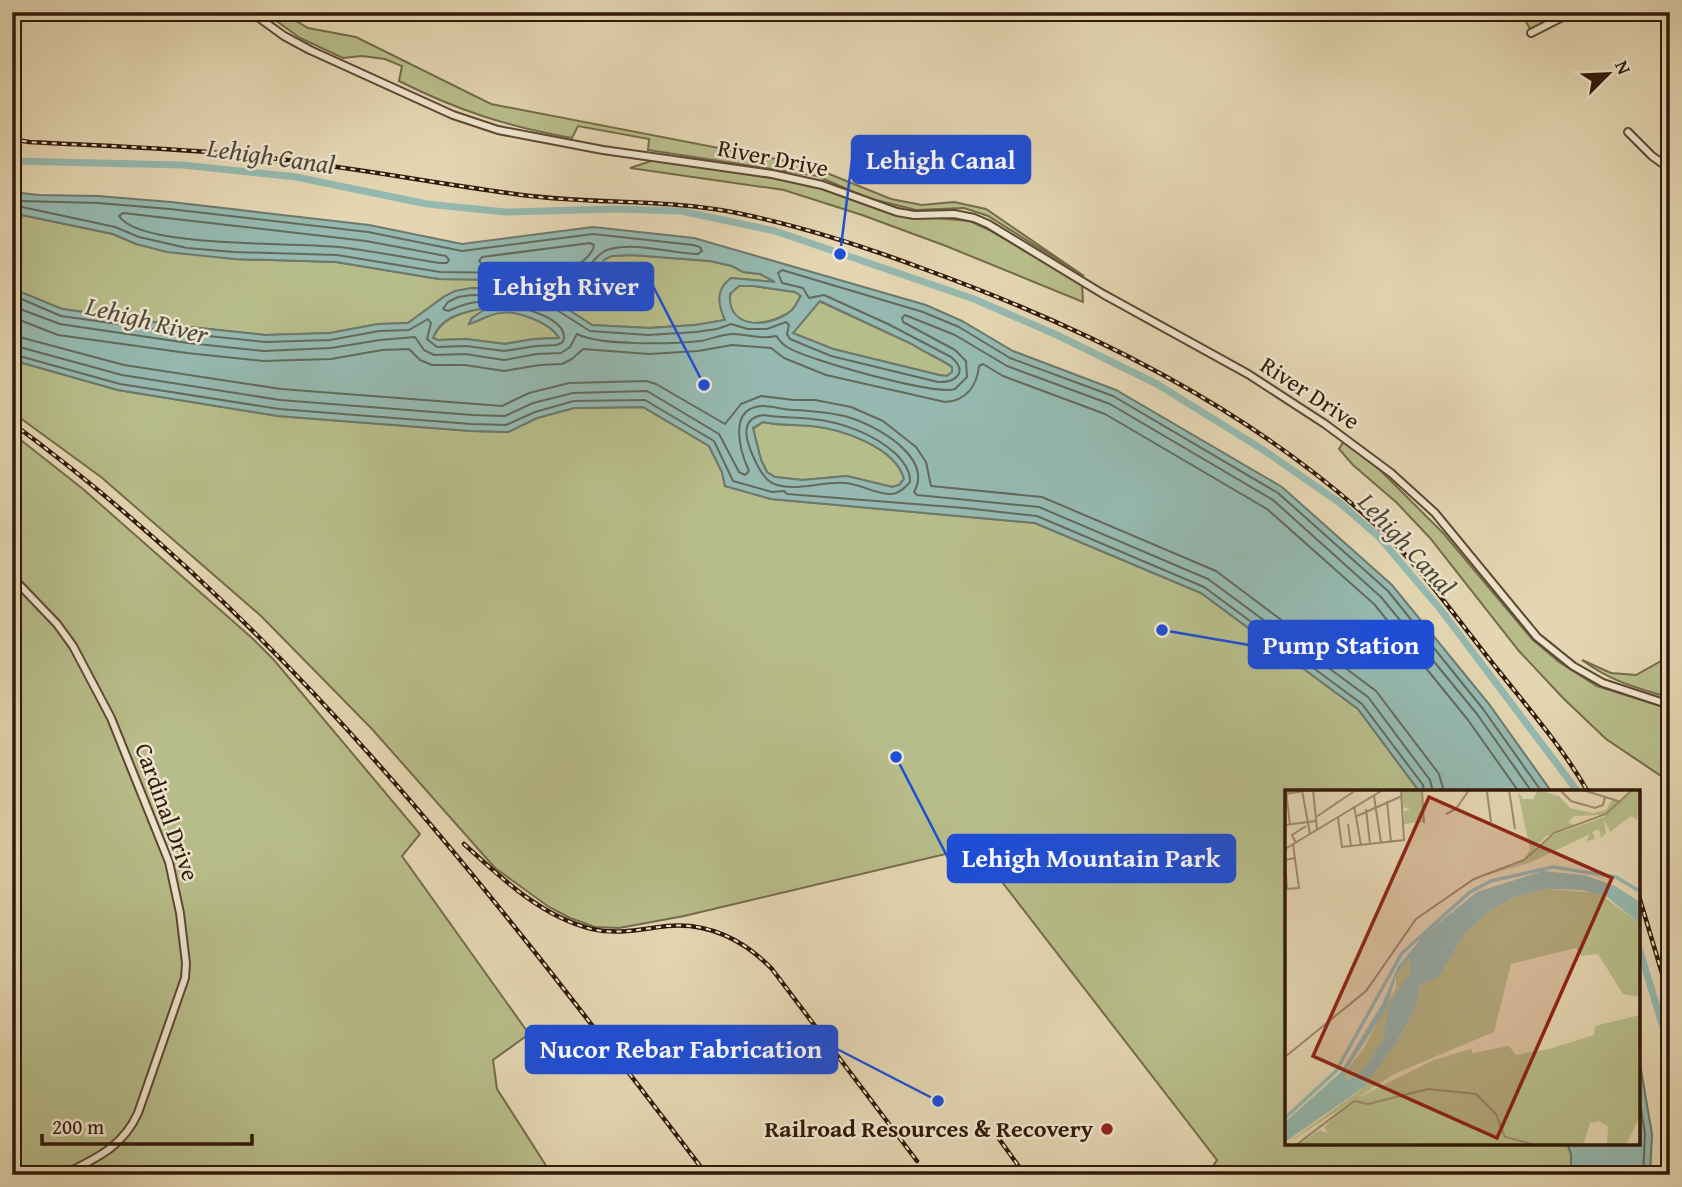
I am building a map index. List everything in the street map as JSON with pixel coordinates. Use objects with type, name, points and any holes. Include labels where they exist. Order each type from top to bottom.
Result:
[{"type":"street","name":"River Drive","points":[[251,12],[284,36],[310,50],[482,126],[603,150],[772,174],[822,185],[897,212],[914,215],[954,214],[981,221],[1103,294],[1248,374],[1312,414],[1391,473],[1435,513],[1537,638],[1573,666],[1603,683],[1670,705]]},
{"type":"street","points":[[1531,33],[1572,12]]},
{"type":"street","points":[[1628,132],[1652,156],[1670,169]]},
{"type":"street","name":"Cardinal Drive","points":[[12,577],[63,631],[102,696],[169,862],[179,906],[187,964],[185,978],[131,1127],[107,1152],[63,1175]]},
{"type":"green space","points":[[264,12],[281,12],[308,28],[356,37],[491,104],[807,165],[891,199],[922,205],[954,202],[986,209],[1084,276],[988,216],[964,208],[916,210],[868,198],[817,176],[648,150],[649,139],[578,126],[572,138],[483,116],[399,81],[402,66],[385,59],[362,56],[343,58],[300,38]]},
{"type":"green space","points":[[1521,12],[1566,12],[1531,31]]},
{"type":"green space","points":[[654,160],[806,183],[893,214],[970,221],[1082,284],[1083,302],[946,246],[784,190],[630,168]]},
{"type":"green space","points":[[12,213],[113,234],[136,244],[234,259],[336,262],[439,279],[577,281],[594,273],[605,259],[632,255],[710,261],[732,266],[743,272],[760,274],[776,282],[731,278],[723,287],[720,298],[725,320],[695,325],[649,328],[592,325],[555,301],[537,294],[471,288],[445,296],[408,323],[378,324],[330,333],[265,335],[62,309],[18,291],[12,286]]},
{"type":"green space","points":[[739,286],[754,286],[801,295],[787,314],[766,322],[743,322],[733,316],[729,307],[732,292]]},
{"type":"green space","points":[[819,301],[912,344],[952,367],[952,372],[947,376],[939,375],[833,349],[792,333]]},
{"type":"green space","points":[[479,309],[485,310],[472,318],[470,323],[497,313],[517,313],[542,322],[559,338],[504,344],[433,338],[446,321]]},
{"type":"green space","points":[[12,360],[118,390],[278,416],[471,431],[508,432],[537,418],[574,408],[643,407],[709,446],[722,472],[725,486],[771,499],[1035,523],[1201,593],[1358,709],[1418,790],[1285,790],[1285,1145],[1568,1145],[1571,1154],[1571,1175],[1207,1175],[1217,1160],[975,847],[684,916],[619,928],[595,927],[570,918],[549,907],[495,868],[372,729],[261,616],[101,477],[12,412]]},
{"type":"green space","points":[[763,422],[806,425],[852,436],[879,449],[890,458],[904,479],[899,485],[892,487],[847,476],[802,480],[775,477],[767,472],[761,460],[753,429]]},
{"type":"green space","points":[[12,433],[83,489],[252,638],[274,660],[420,834],[402,856],[529,1034],[493,1060],[497,1089],[552,1175],[12,1175]]},
{"type":"green space","points":[[1344,441],[1381,471],[1444,534],[1532,639],[1559,662],[1597,686],[1670,709],[1670,782],[1606,739],[1563,698],[1519,651],[1430,538],[1339,449]]},
{"type":"green space","points":[[1670,656],[1670,698],[1614,679],[1582,660],[1611,673],[1636,675]]},
{"type":"water","points":[[12,192],[171,202],[369,225],[462,244],[593,227],[694,238],[926,305],[962,321],[1013,351],[1116,390],[1282,487],[1392,585],[1489,704],[1550,790],[1418,790],[1358,709],[1201,593],[1035,523],[771,499],[725,486],[722,472],[709,446],[643,407],[574,408],[537,418],[508,432],[471,431],[278,416],[118,390],[12,360],[12,286],[62,309],[265,335],[330,333],[378,324],[408,323],[445,296],[471,288],[537,294],[555,301],[592,325],[649,328],[695,325],[725,320],[719,298],[722,287],[731,278],[775,282],[760,274],[743,272],[732,266],[710,261],[632,255],[605,259],[594,273],[577,281],[439,279],[336,262],[234,259],[167,252],[136,244],[113,234],[12,213]],"holes":[[[739,286],[795,292],[801,296],[783,316],[763,323],[752,323],[736,315],[731,306],[730,294]],[[820,301],[912,344],[952,367],[952,372],[947,376],[939,375],[833,349],[793,333]],[[479,309],[484,310],[472,318],[469,324],[496,314],[515,314],[549,327],[559,338],[505,344],[433,338],[446,321]],[[763,422],[806,425],[852,436],[879,449],[890,458],[904,479],[899,485],[892,487],[847,476],[802,480],[775,477],[767,472],[761,460],[753,428]]]},
{"type":"water","points":[[1640,1064],[1652,1134],[1650,1175],[1571,1175],[1571,1154],[1568,1145],[1640,1145]]},
{"type":"waterway","name":"Lehigh Canal","points":[[12,161],[182,165],[296,177],[427,204],[505,212],[614,209],[681,211],[775,231],[974,299],[1057,335],[1157,384],[1265,451],[1340,503],[1379,537],[1441,610],[1576,790]]},
{"type":"waterway","name":"Lehigh Canal","points":[[1640,952],[1670,1050]]},
{"type":"railway","points":[[12,139],[251,156],[543,197],[709,208],[761,218],[832,237],[1046,317],[1106,345],[1221,409],[1328,484],[1378,527],[1425,578],[1545,729],[1587,790]]},
{"type":"railway","points":[[12,423],[114,504],[210,589],[301,680],[387,774],[469,871],[707,1175]]},
{"type":"railway","points":[[464,844],[523,895],[574,923],[611,931],[667,926],[697,927],[724,935],[750,949],[772,969],[917,1161]]},
{"type":"railway","points":[[1640,900],[1670,1000]]},
{"type":"railway","points":[[997,1136],[1025,1175]]},
{"type":"place","name":"Lehigh Canal","points":[[840,254]]},
{"type":"place","name":"Lehigh River","points":[[704,385]]},
{"type":"place","name":"Pump Station","points":[[1162,630]]},
{"type":"place","name":"Lehigh Mountain Park","points":[[896,757]]},
{"type":"place","name":"Nucor Rebar Fabrication","points":[[938,1101]]},
{"type":"place","name":"Railroad Resources & Recovery","points":[[1107,1129]]}]
